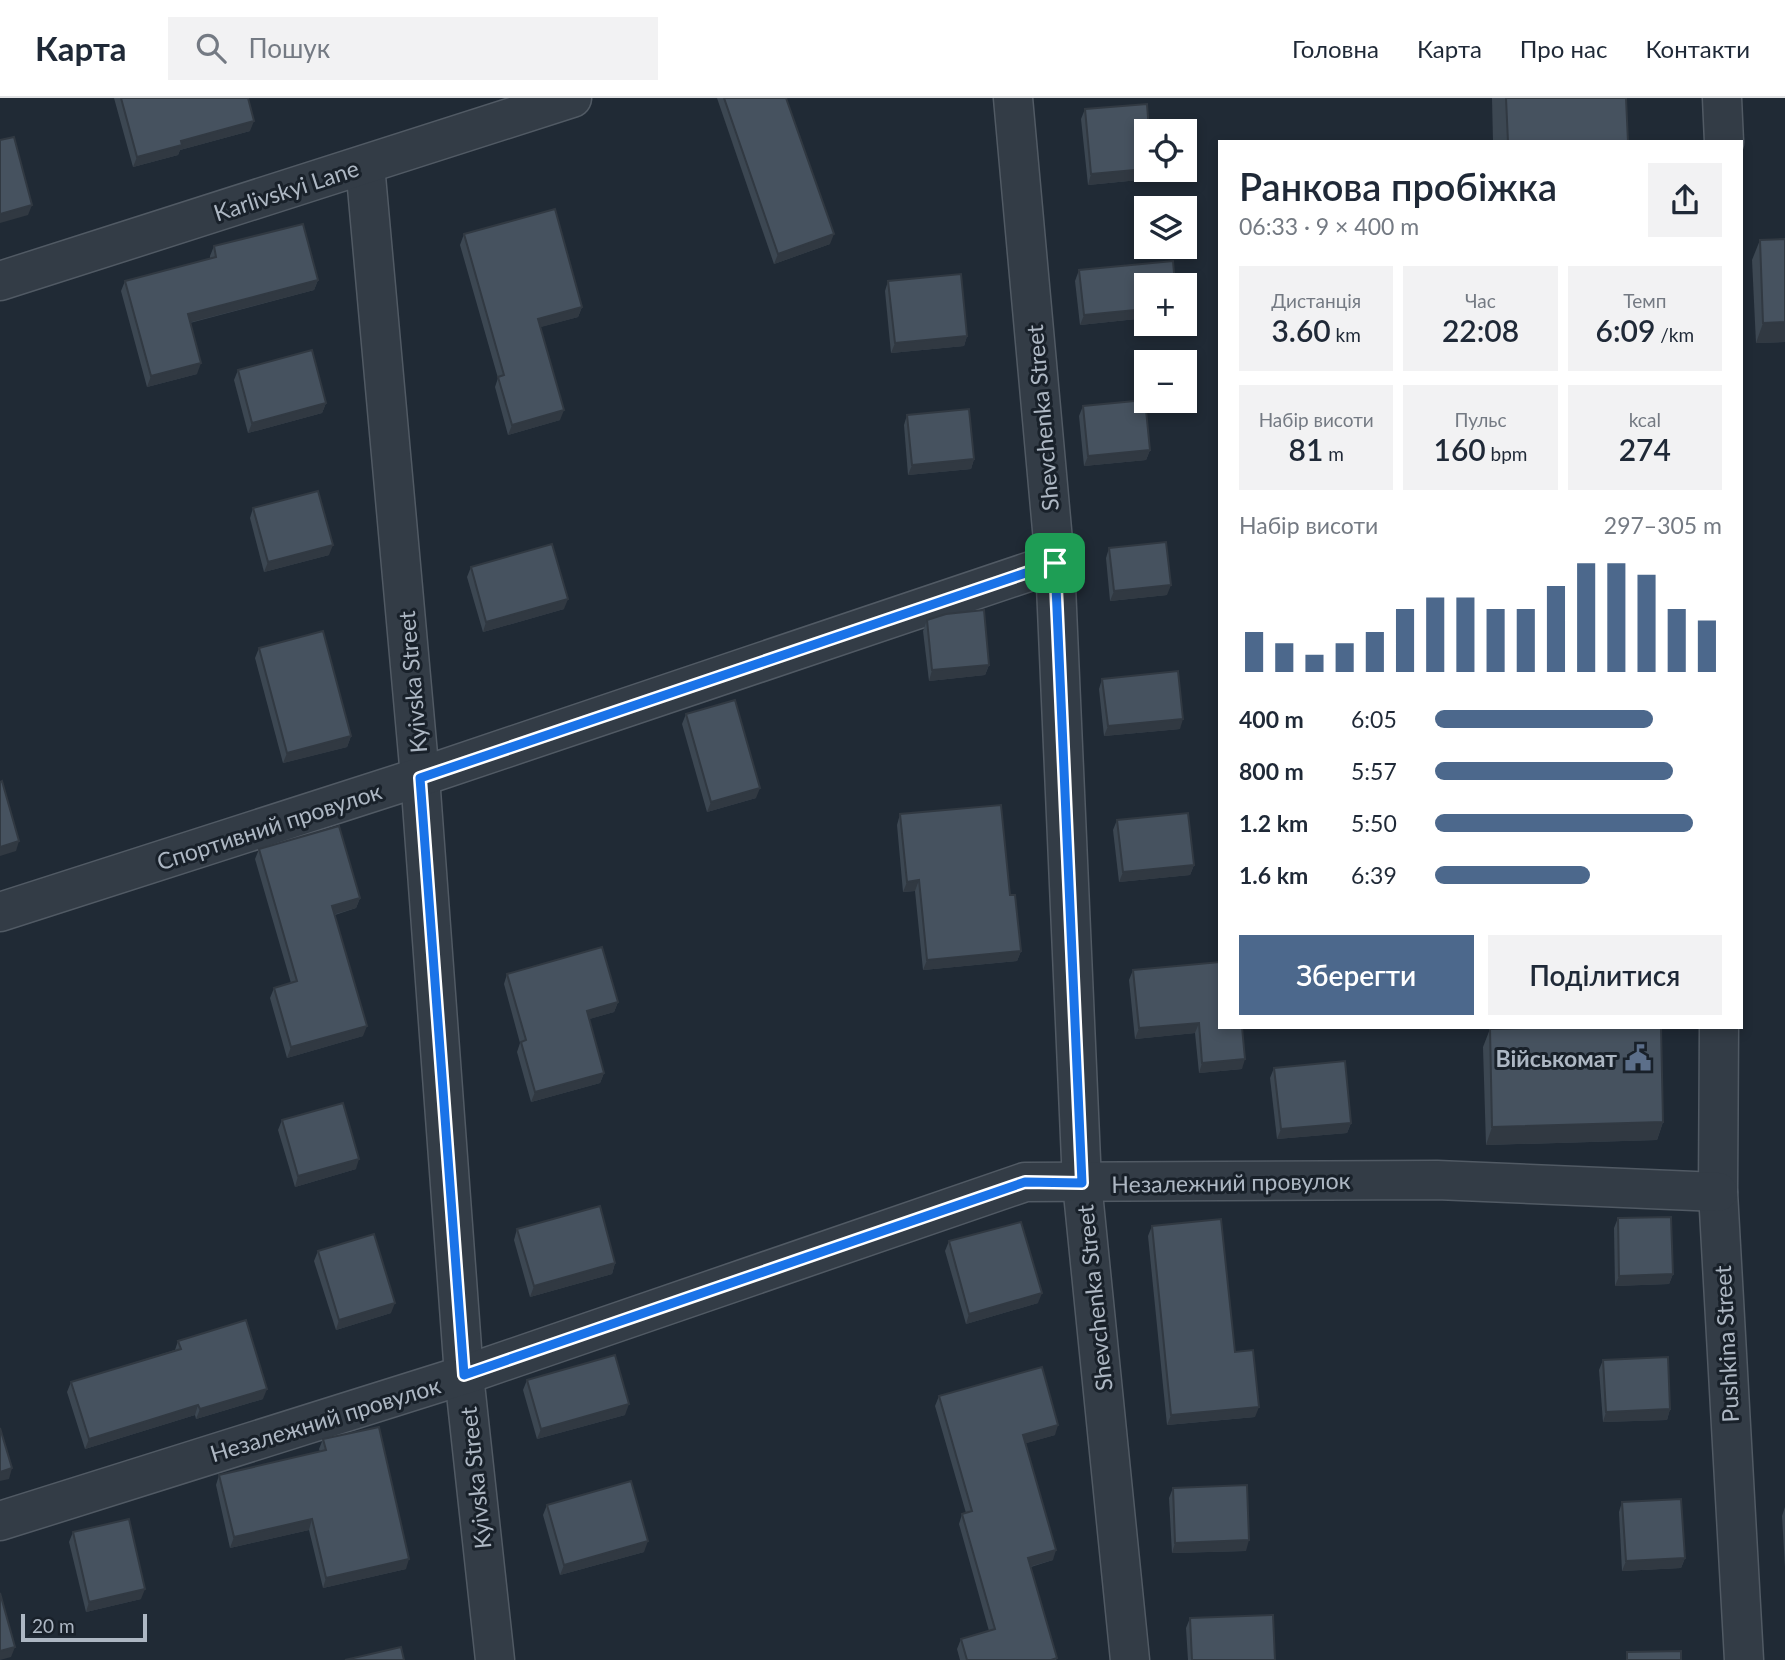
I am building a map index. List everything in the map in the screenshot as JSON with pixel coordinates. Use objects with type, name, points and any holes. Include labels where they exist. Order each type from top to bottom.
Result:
[{"type":"street","name":"Karlіvskyi Lane","points":[[0,281],[572,98]]},
{"type":"street","name":"Shevchenka Street","points":[[1013,98],[1055,563],[1082,1183],[1130,1660]]},
{"type":"street","points":[[1722,98],[1724,140]]},
{"type":"street","name":"Kyivska Street","points":[[365,165],[420,778],[464,1375],[495,1660]]},
{"type":"street","name":"Спортивний провулок","points":[[0,912],[420,778],[1055,563]]},
{"type":"street","name":"Pushkina Street","points":[[1719,1029],[1718,1192],[1744,1660]]},
{"type":"street","name":"Незалежний провулок","points":[[0,1521],[464,1375],[1025,1182],[1437,1180],[1718,1192]]},
{"type":"building","points":[[121,98],[248,98],[254,121],[181,141],[182,145],[137,157]]},
{"type":"building","points":[[724,98],[786,98],[834,234],[778,254]]},
{"type":"building","points":[[1506,98],[1626,98],[1628,140],[1508,140]]},
{"type":"building","points":[[1147,104],[1148,119],[1134,119],[1134,170],[1091,174],[1085,109]]},
{"type":"building","points":[[14,137],[32,205],[0,214],[0,140]]},
{"type":"building","points":[[555,209],[582,307],[538,319],[564,410],[512,425],[498,377],[504,375],[464,234]]},
{"type":"building","points":[[303,224],[318,280],[188,314],[201,363],[151,376],[125,281],[216,257],[214,246]]},
{"type":"building","points":[[1785,239],[1785,322],[1763,323],[1760,240]]},
{"type":"building","points":[[1173,261],[1174,273],[1134,273],[1134,310],[1084,315],[1079,270]]},
{"type":"building","points":[[961,274],[967,336],[895,343],[888,281]]},
{"type":"building","points":[[312,350],[326,403],[252,423],[238,370]]},
{"type":"building","points":[[1134,401],[1134,413],[1146,413],[1150,450],[1088,456],[1083,406]]},
{"type":"building","points":[[969,409],[974,459],[912,465],[907,415]]},
{"type":"building","points":[[318,491],[333,545],[268,562],[253,508]]},
{"type":"building","points":[[1166,542],[1171,585],[1114,591],[1109,548]]},
{"type":"building","points":[[552,544],[568,599],[486,622],[471,567]]},
{"type":"building","points":[[984,610],[989,665],[932,670],[927,620],[946,614]]},
{"type":"building","points":[[323,631],[351,736],[287,753],[259,648]]},
{"type":"building","points":[[1178,671],[1183,719],[1108,726],[1102,679]]},
{"type":"building","points":[[735,700],[760,788],[711,802],[686,714]]},
{"type":"building","points":[[2,781],[19,841],[0,847],[0,782]]},
{"type":"building","points":[[1001,805],[1010,895],[1015,895],[1021,951],[927,960],[919,880],[907,882],[900,814]]},
{"type":"building","points":[[1188,813],[1194,865],[1123,872],[1117,820]]},
{"type":"building","points":[[339,826],[360,898],[332,906],[367,1026],[291,1047],[274,988],[297,981],[259,849]]},
{"type":"building","points":[[602,947],[618,1002],[587,1011],[604,1073],[535,1092],[521,1042],[526,1040],[507,974]]},
{"type":"building","points":[[1218,962],[1218,1029],[1242,1029],[1245,1059],[1202,1063],[1199,1023],[1139,1028],[1133,970]]},
{"type":"building","points":[[1490,1029],[1661,1029],[1663,1122],[1492,1127]]},
{"type":"building","points":[[1345,1061],[1351,1123],[1281,1129],[1274,1068]]},
{"type":"building","points":[[343,1103],[359,1159],[298,1176],[282,1120]]},
{"type":"building","points":[[600,1206],[615,1263],[534,1286],[517,1229]]},
{"type":"building","points":[[1671,1217],[1673,1274],[1619,1276],[1618,1218]]},
{"type":"building","points":[[1221,1219],[1235,1352],[1253,1350],[1259,1407],[1171,1415],[1152,1226]]},
{"type":"building","points":[[1021,1222],[1042,1293],[969,1314],[949,1241]]},
{"type":"building","points":[[374,1234],[395,1303],[339,1320],[318,1251]]},
{"type":"building","points":[[246,1320],[267,1389],[200,1409],[198,1405],[89,1439],[71,1382],[181,1349],[178,1341]]},
{"type":"building","points":[[615,1355],[629,1404],[541,1429],[527,1380]]},
{"type":"building","points":[[1668,1357],[1670,1409],[1606,1412],[1603,1360]]},
{"type":"building","points":[[1042,1367],[1058,1425],[1023,1435],[1056,1550],[1028,1558],[1057,1658],[967,1660],[961,1639],[995,1629],[962,1514],[972,1511],[939,1396]]},
{"type":"building","points":[[379,1427],[409,1559],[326,1578],[312,1519],[234,1537],[219,1475],[326,1450],[323,1439]]},
{"type":"building","points":[[0,1428],[12,1468],[0,1472]]},
{"type":"building","points":[[631,1481],[648,1541],[564,1565],[547,1505]]},
{"type":"building","points":[[1247,1485],[1249,1540],[1175,1543],[1173,1488]]},
{"type":"building","points":[[1681,1499],[1685,1558],[1626,1561],[1622,1502]]},
{"type":"building","points":[[129,1519],[145,1589],[89,1602],[73,1532]]},
{"type":"building","points":[[0,1593],[15,1647],[0,1651]]},
{"type":"building","points":[[1273,1615],[1275,1660],[1192,1660],[1190,1618]]},
{"type":"building","points":[[401,1647],[404,1660],[345,1660]]},
{"type":"building","points":[[1681,1651],[1681,1660],[1627,1660],[1627,1652]]},
{"type":"place","name":"Військомат","points":[[1638,1058]]},
{"type":"route","points":[[1055,563],[1082,1183],[1025,1182],[464,1375],[420,778],[1055,563]]}]
